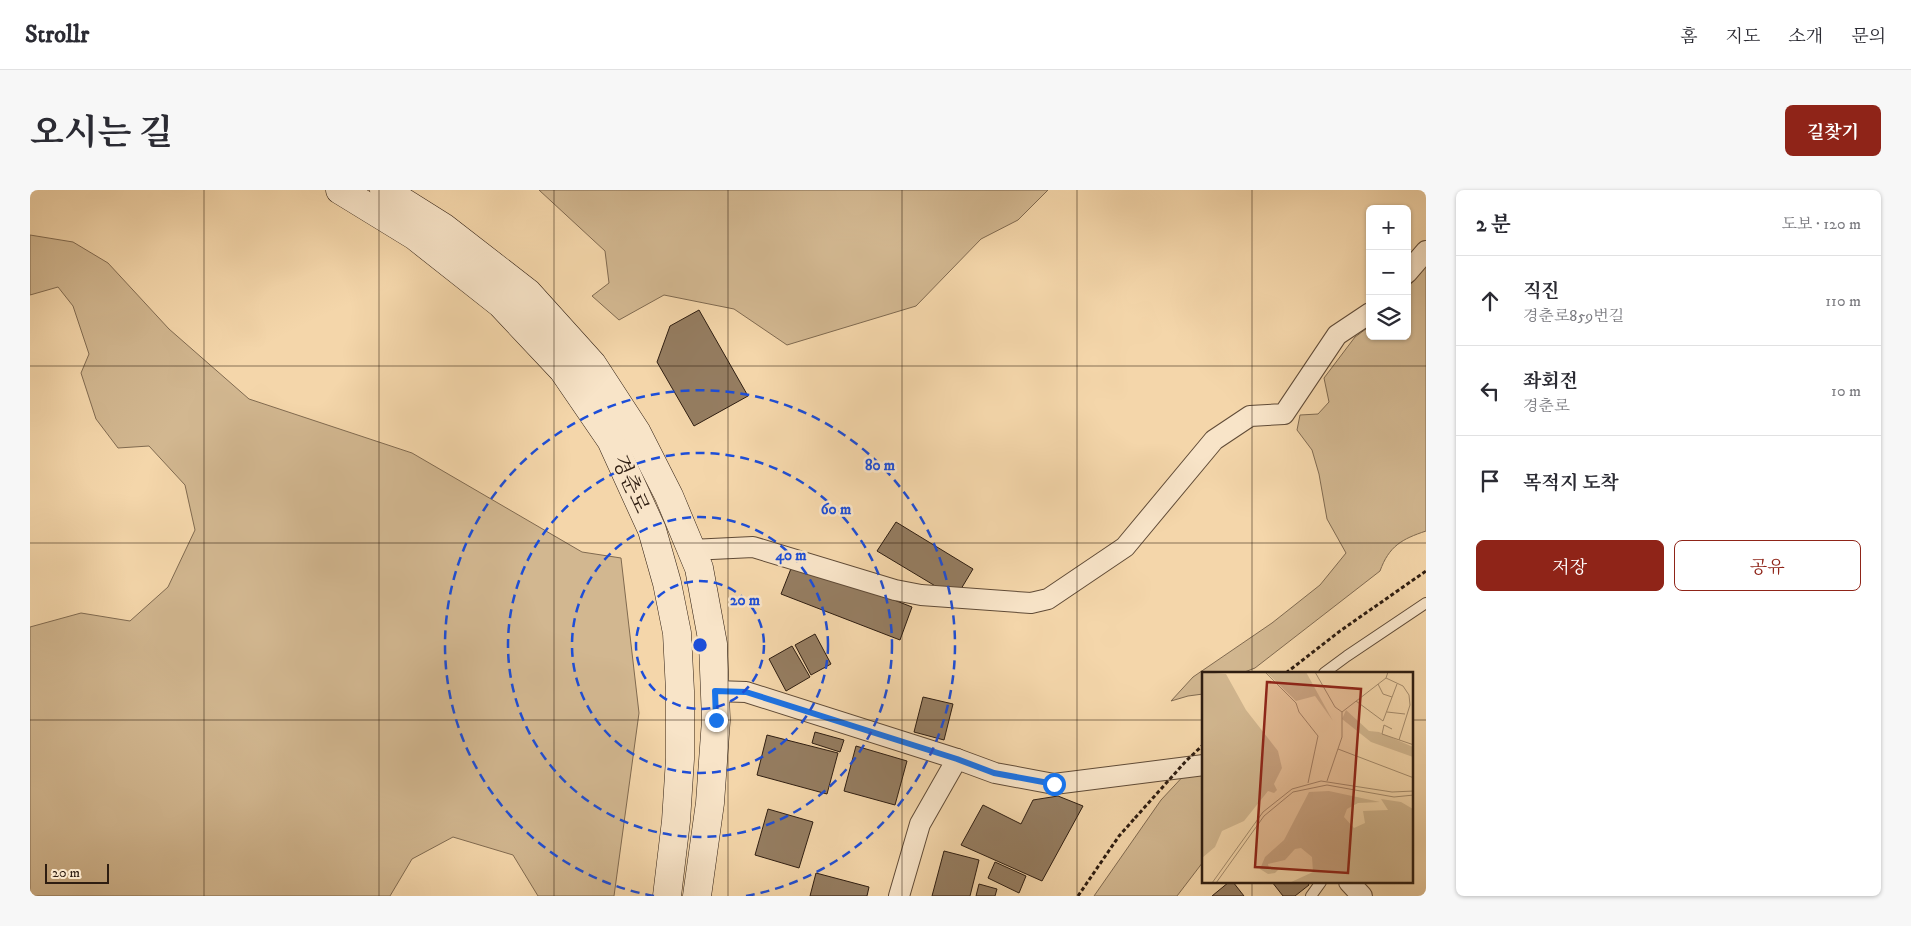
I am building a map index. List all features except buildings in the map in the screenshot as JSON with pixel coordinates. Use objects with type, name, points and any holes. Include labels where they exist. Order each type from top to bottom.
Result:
[{"type":"street","name":"경춘로","points":[[340,190],[415,236],[501,304],[563,370],[611,440],[652,530],[667,583],[677,633],[680,691],[680,759],[676,821],[667,896]]},
{"type":"street","name":"경춘로","points":[[384,190],[443,226],[528,293],[592,364],[637,433],[669,496],[698,568],[713,644],[716,720],[710,803],[697,896]]},
{"type":"street","points":[[1411,268],[1426,251]]},
{"type":"street","points":[[691,550],[753,547],[895,590],[921,595],[1031,603],[1048,599],[1125,547],[1214,440],[1250,416],[1284,414],[1337,335],[1366,316]]},
{"type":"street","points":[[715,691],[746,692],[957,759],[994,773],[1054,784],[1202,765]]},
{"type":"street","points":[[899,896],[920,824],[957,759]]},
{"type":"street","points":[[1351,884],[1362,896]]},
{"type":"lane","points":[[1327,672],[1426,603]]},
{"type":"lane","points":[[1311,896],[1320,884]]},
{"type":"path","points":[[1289,672],[1340,631],[1426,571]]},
{"type":"path","points":[[1078,896],[1119,836],[1186,761],[1202,746]]},
{"type":"shaded area","points":[[539,190],[1048,190],[1018,220],[981,239],[916,306],[787,345],[734,309],[664,295],[619,320],[592,296],[609,283],[605,251]]},
{"type":"shaded area","points":[[30,235],[73,242],[108,263],[169,329],[249,399],[412,453],[582,552],[621,558],[639,713],[614,896],[538,896],[513,855],[453,837],[412,859],[390,896],[30,896],[30,627],[81,613],[130,621],[168,587],[195,530],[185,485],[149,446],[118,448],[96,419],[81,373],[89,354],[73,306],[58,287],[30,295]]},
{"type":"shaded area","points":[[1426,265],[1426,531],[1410,537],[1392,549],[1380,571],[1255,668],[1245,672],[1202,672],[1202,694],[1171,701],[1193,677],[1272,623],[1320,585],[1346,553],[1327,519],[1319,474],[1312,450],[1297,430],[1300,415],[1318,414],[1329,402],[1324,378],[1355,337],[1366,329],[1366,340],[1411,340],[1411,284]]},
{"type":"shaded area","points":[[1188,771],[1202,772],[1202,863],[1177,896],[1094,896],[1161,800]]},
{"type":"route","points":[[716,720],[715,691],[746,692],[957,759],[994,773],[1054,784]]}]
